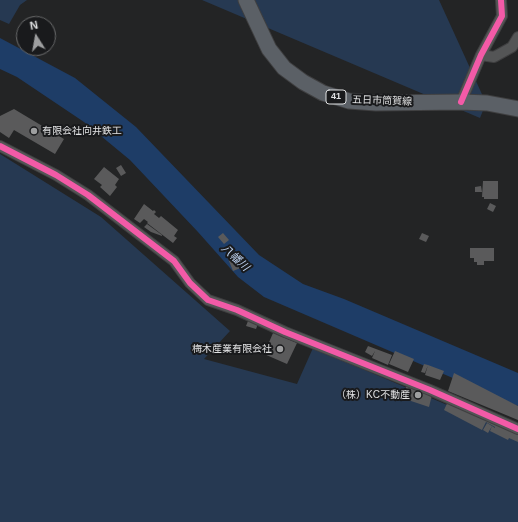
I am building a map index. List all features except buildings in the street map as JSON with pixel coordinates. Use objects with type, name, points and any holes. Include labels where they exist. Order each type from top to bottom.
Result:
[{"type":"main road","name":"五日市筒賀線","points":[[246,0],[270,49],[284,68],[302,82],[323,93],[349,101],[468,102],[518,109]]},
{"type":"street","points":[[468,102],[481,55],[502,16],[501,0]]},
{"type":"street","points":[[481,55],[494,57],[512,47],[518,37]]},
{"type":"street","points":[[0,146],[56,175],[88,195],[174,261],[190,284],[208,300],[237,310],[285,332],[430,390],[518,429]]},
{"type":"shaded area","points":[[0,0],[27,0],[20,5],[9,24],[0,20]]},
{"type":"shaded area","points":[[202,0],[439,0],[486,103],[480,118]]},
{"type":"shaded area","points":[[0,154],[101,217],[230,331],[204,359],[297,384],[313,348],[518,435],[518,522],[0,522]]},
{"type":"water","name":"八幡川","points":[[0,38],[16,47],[16,56],[34,56],[75,78],[136,127],[259,255],[303,284],[344,299],[518,373],[518,406],[264,297],[238,277],[130,160],[84,122],[17,77],[0,69]]},
{"type":"cycle path","points":[[461,102],[481,55],[502,16],[501,0]]},
{"type":"cycle path","points":[[0,146],[56,175],[88,195],[174,261],[190,283],[208,300],[237,310],[285,332],[430,390],[518,429]]},
{"type":"place","name":"有限会社向井鉄工","points":[[34,131]]},
{"type":"place","name":"梅木産業有限会社","points":[[280,349]]},
{"type":"place","name":"（株）KC不動産","points":[[418,395]]}]
